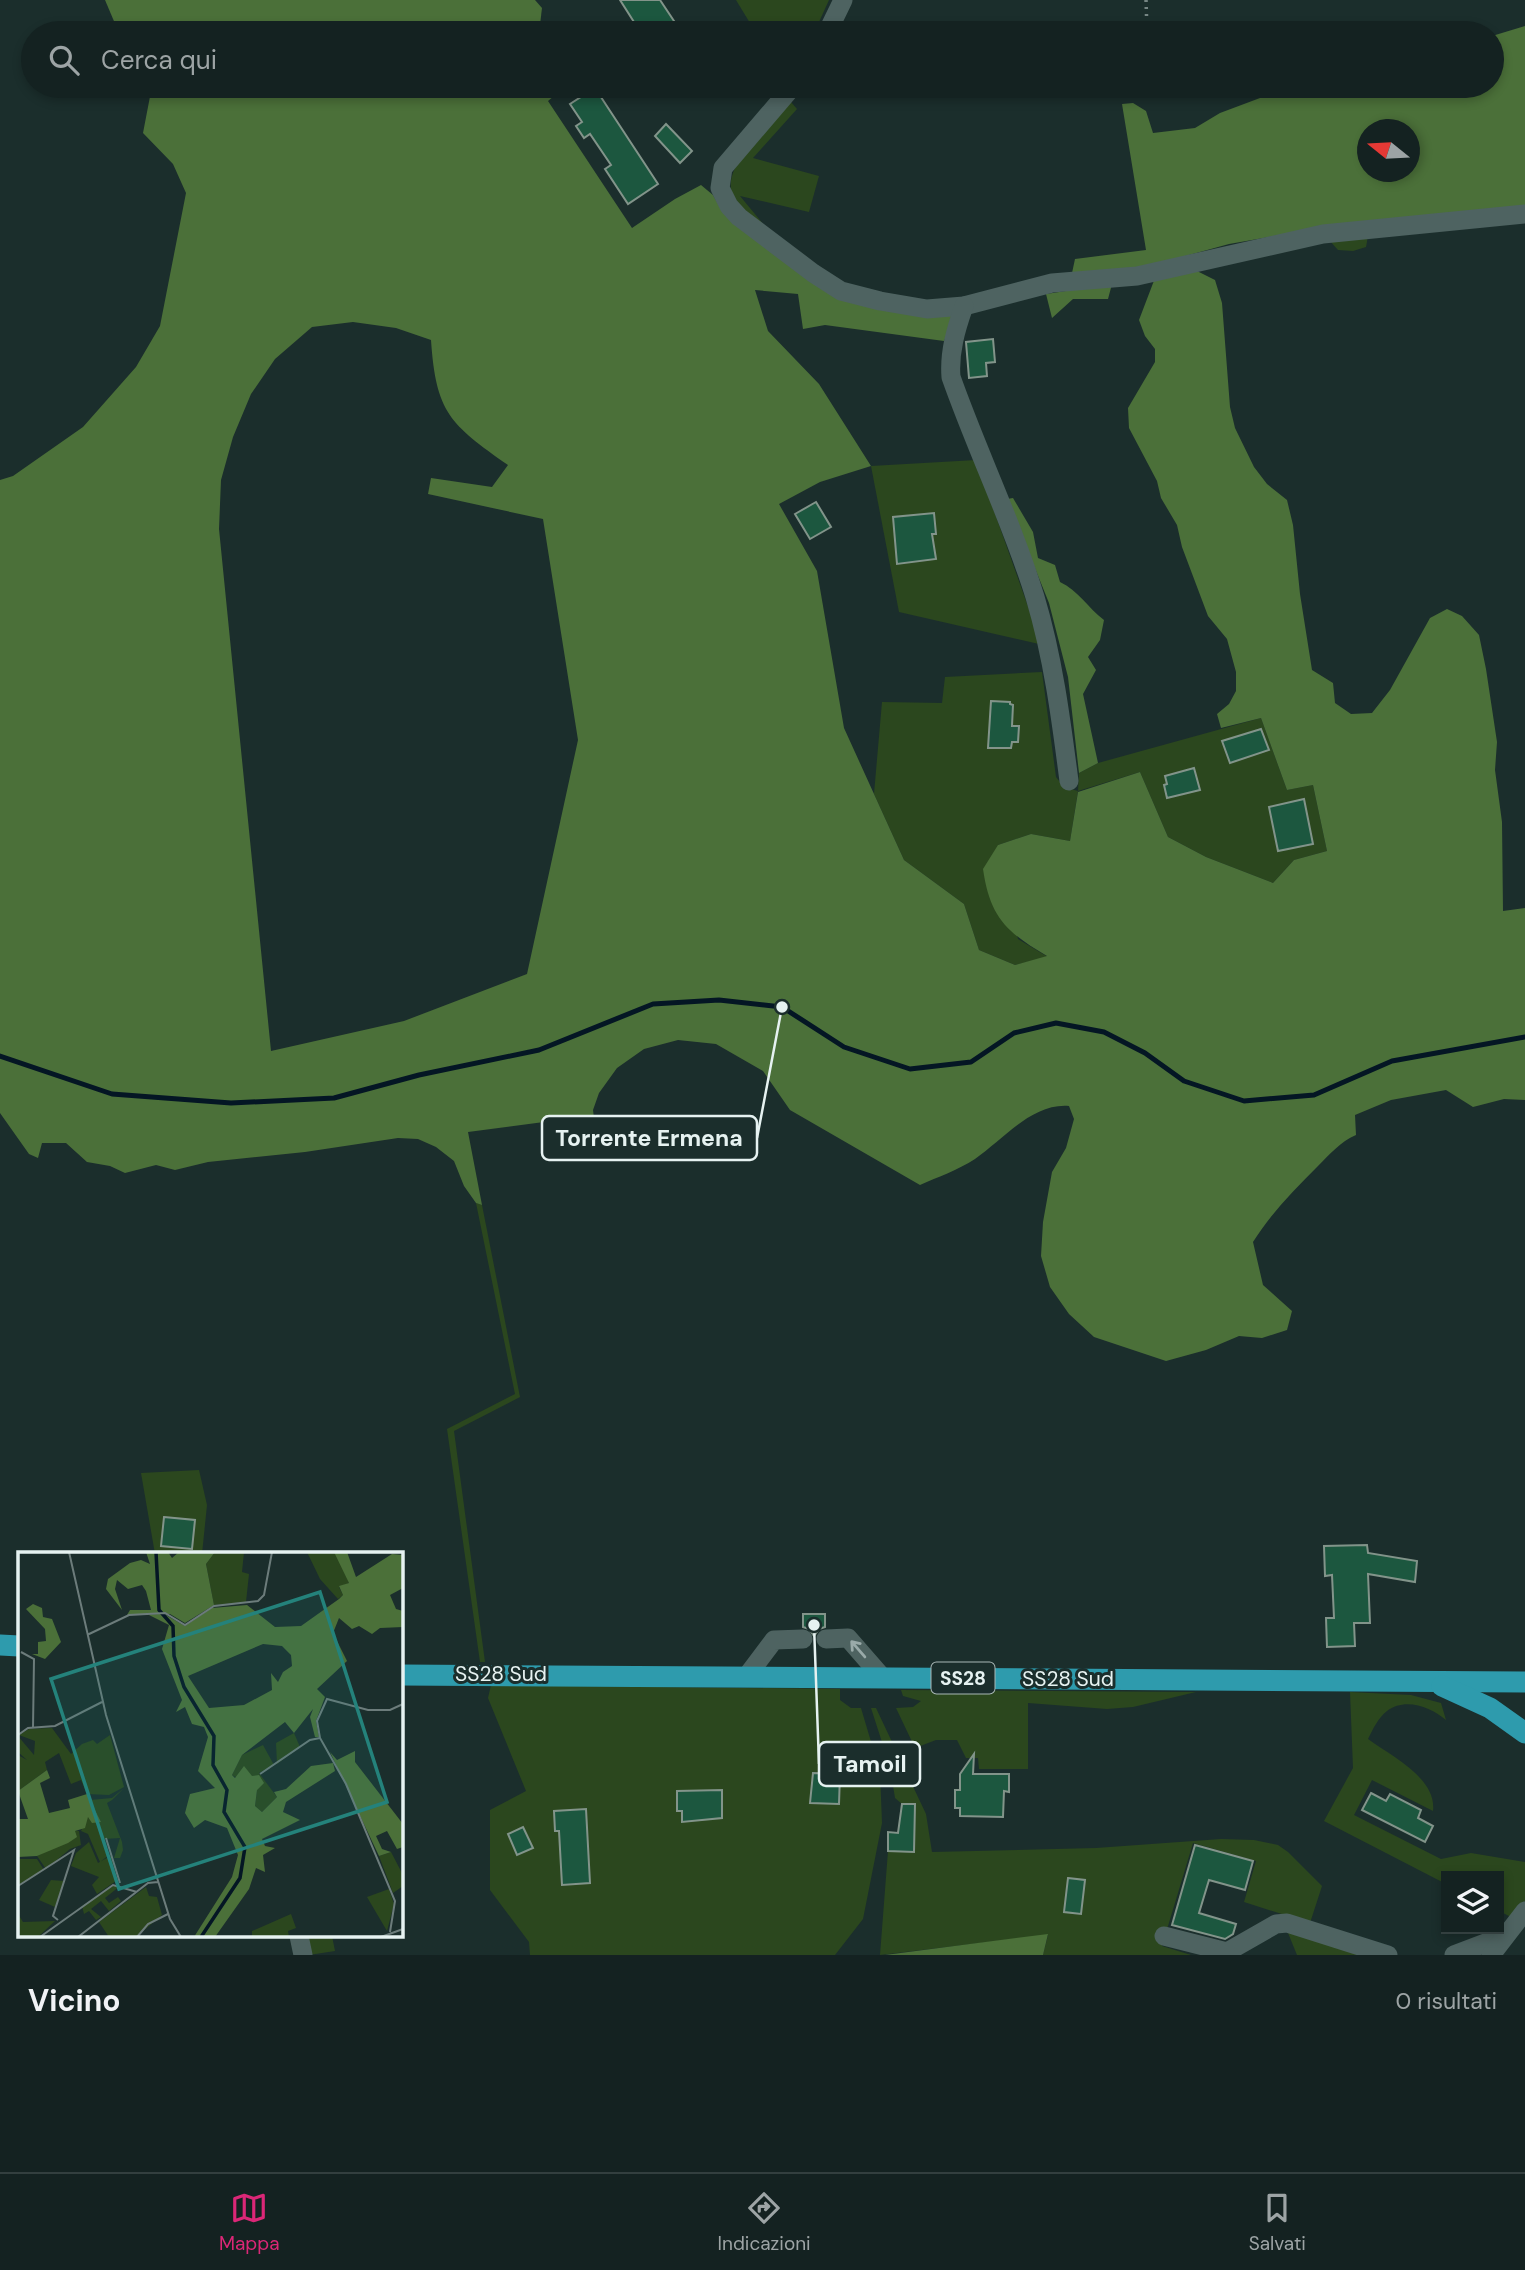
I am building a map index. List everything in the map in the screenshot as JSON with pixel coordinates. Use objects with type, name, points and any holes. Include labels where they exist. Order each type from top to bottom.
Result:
[{"type":"main road","points":[[0,1644],[18,1646]]},
{"type":"main road","name":"SS28 Sud","points":[[402,1675],[1523,1684]]},
{"type":"main road","points":[[1431,1682],[1463,1693],[1519,1728]]},
{"type":"main road","points":[[1519,1728],[1508,1706],[1511,1694],[1523,1684]]},
{"type":"street","points":[[833,21],[844,0]]},
{"type":"street","points":[[783,98],[723,168],[720,188],[729,205],[739,217],[841,291],[926,309],[964,306],[1052,283],[1137,275],[1323,234],[1525,214]]},
{"type":"street","points":[[964,306],[954,336],[951,377],[1035,595],[1050,652],[1069,781]]},
{"type":"street","points":[[826,1639],[848,1638],[882,1677]]},
{"type":"street","points":[[747,1676],[774,1640],[803,1639]]},
{"type":"street","points":[[1491,1955],[1525,1912]]},
{"type":"street","points":[[1164,1936],[1227,1952],[1276,1924],[1287,1923],[1388,1955]]},
{"type":"street","points":[[1454,1955],[1505,1935]]},
{"type":"path","points":[[1146,0],[1147,21]]},
{"type":"green space","points":[[105,0],[535,0],[542,8],[540,21],[114,21]]},
{"type":"green space","points":[[736,0],[829,0],[819,21],[749,21]]},
{"type":"green space","points":[[1525,26],[1525,207],[1298,232],[1229,244],[1149,266],[1072,273],[1075,259],[1146,250],[1122,104],[1133,103],[1146,111],[1153,133],[1195,128],[1220,113],[1260,98],[1504,98],[1504,32]]},
{"type":"green space","points":[[150,98],[552,98],[548,101],[632,228],[701,185],[713,195],[722,211],[821,287],[957,313],[944,341],[825,325],[803,329],[798,294],[755,290],[768,331],[819,384],[871,466],[820,482],[779,504],[817,571],[844,728],[904,860],[964,904],[979,950],[1015,965],[1047,956],[1021,939],[1002,922],[990,899],[983,869],[998,845],[1031,834],[1070,841],[1078,792],[1140,772],[1168,837],[1206,857],[1273,883],[1294,860],[1327,851],[1313,785],[1287,790],[1261,718],[1221,728],[1217,714],[1229,704],[1236,691],[1236,672],[1227,639],[1208,616],[1182,547],[1177,525],[1161,498],[1157,481],[1129,428],[1128,408],[1155,362],[1155,349],[1145,336],[1139,320],[1155,278],[1193,269],[1215,280],[1222,303],[1230,407],[1235,428],[1254,467],[1267,484],[1287,500],[1293,525],[1312,670],[1333,683],[1335,703],[1351,714],[1372,713],[1390,690],[1430,618],[1447,609],[1462,616],[1479,635],[1497,742],[1495,770],[1502,822],[1503,911],[1525,908],[1525,1100],[1504,1099],[1473,1107],[1446,1090],[1391,1100],[1355,1115],[1356,1135],[1345,1141],[1300,1184],[1253,1242],[1263,1285],[1292,1311],[1287,1330],[1262,1338],[1239,1336],[1206,1350],[1166,1361],[1094,1337],[1069,1314],[1050,1287],[1041,1256],[1043,1222],[1052,1172],[1066,1148],[1074,1119],[1069,1106],[1043,1110],[1031,1116],[975,1159],[920,1185],[790,1110],[763,1071],[716,1044],[678,1040],[644,1049],[617,1068],[599,1093],[593,1110],[595,1126],[585,1129],[574,1118],[468,1132],[482,1205],[476,1203],[464,1186],[454,1161],[436,1147],[418,1139],[398,1138],[305,1152],[208,1162],[175,1170],[156,1165],[125,1173],[110,1166],[87,1162],[66,1143],[42,1143],[38,1158],[29,1154],[0,1113],[0,480],[13,476],[83,427],[136,367],[160,326],[186,193],[173,164],[143,133]],"holes":[[[353,322],[396,328],[431,340],[437,385],[450,414],[459,427],[508,465],[492,487],[431,478],[428,494],[543,519],[578,740],[527,974],[404,1021],[271,1051],[219,529],[221,480],[233,437],[251,394],[275,359],[312,327]]]},
{"type":"green space","points":[[791,102],[797,109],[753,158],[819,176],[809,212],[740,196],[764,225],[739,204],[733,195],[731,184],[740,158]]},
{"type":"green space","points":[[1368,236],[1366,247],[1353,251],[1338,250],[1330,241]]},
{"type":"green space","points":[[1112,284],[1108,299],[1073,299],[1052,318],[1046,294]]},
{"type":"green space","points":[[976,460],[1039,644],[899,612],[871,466]]},
{"type":"green space","points":[[1013,498],[1033,532],[1038,558],[1055,565],[1060,582],[1104,620],[1100,640],[1088,657],[1096,670],[1083,694],[1098,763],[1079,773],[1068,677],[1049,603],[1007,499]]},
{"type":"green space","points":[[1042,672],[1056,777],[1064,787],[1078,791],[1070,841],[1031,834],[998,845],[1018,939],[1048,957],[1015,965],[979,950],[964,904],[904,860],[874,794],[882,702],[942,703],[945,677]]},
{"type":"green space","points":[[1261,718],[1287,790],[1313,785],[1327,851],[1294,860],[1273,883],[1206,857],[1168,837],[1140,772],[1078,791],[1079,773],[1098,763]]},
{"type":"green space","points":[[476,1203],[482,1205],[520,1397],[454,1431],[485,1662],[480,1662],[447,1429],[515,1394]]},
{"type":"green space","points":[[199,1470],[207,1505],[202,1552],[155,1552],[141,1473]]},
{"type":"green space","points":[[491,1685],[840,1689],[840,1700],[851,1708],[861,1708],[880,1772],[882,1823],[863,1919],[835,1955],[530,1955],[529,1942],[490,1890],[490,1810],[526,1791],[488,1698]]},
{"type":"green space","points":[[901,1690],[1196,1692],[1133,1707],[1107,1709],[1028,1703],[1028,1769],[979,1769],[978,1758],[966,1758],[957,1740],[936,1740],[915,1748],[896,1708],[913,1707],[921,1701],[903,1696]]},
{"type":"green space","points":[[1350,1692],[1411,1695],[1441,1703],[1446,1720],[1418,1705],[1402,1705],[1384,1714],[1368,1739],[1420,1778],[1428,1788],[1433,1811],[1372,1780],[1354,1815],[1441,1859],[1471,1853],[1525,1862],[1525,1901],[1511,1917],[1504,1914],[1504,1871],[1441,1871],[1441,1881],[1324,1821],[1353,1768]]},
{"type":"green space","points":[[871,1708],[876,1708],[926,1814],[932,1852],[1096,1848],[1221,1839],[1254,1840],[1278,1845],[1322,1886],[1310,1923],[1244,1902],[1256,1861],[1193,1843],[1162,1946],[1191,1955],[1043,1955],[1048,1935],[880,1955],[888,1851],[914,1852],[915,1805],[902,1804],[895,1798],[890,1767]]},
{"type":"green space","points":[[1286,1928],[1372,1955],[1297,1955]]},
{"type":"green space","points":[[1048,1934],[1043,1955],[885,1955]]},
{"type":"green space","points":[[305,1938],[332,1938],[335,1951],[309,1955]]},
{"type":"building","points":[[620,0],[660,0],[674,21],[633,21]]},
{"type":"building","points":[[579,98],[602,98],[658,184],[628,204],[605,169],[611,165],[590,134],[584,138],[576,126],[582,122],[570,104]]},
{"type":"building","points":[[666,124],[692,151],[680,163],[655,136]]},
{"type":"building","points":[[993,339],[995,362],[986,363],[987,376],[969,378],[966,342]]},
{"type":"building","points":[[816,502],[831,527],[810,539],[795,514]]},
{"type":"building","points":[[934,513],[936,534],[932,534],[936,559],[897,564],[893,517]]},
{"type":"building","points":[[991,701],[1010,702],[1013,705],[1012,726],[1019,726],[1018,742],[1012,742],[1011,748],[988,748]]},
{"type":"building","points":[[1261,729],[1269,750],[1230,763],[1222,741]]},
{"type":"building","points":[[1194,768],[1200,790],[1167,798],[1165,776]]},
{"type":"building","points":[[1304,799],[1313,844],[1278,851],[1269,807]]},
{"type":"building","points":[[164,1517],[195,1520],[192,1549],[161,1546]]},
{"type":"building","points":[[1367,1545],[1368,1553],[1417,1561],[1415,1582],[1368,1574],[1370,1623],[1354,1623],[1355,1646],[1327,1647],[1326,1618],[1334,1618],[1332,1575],[1325,1576],[1324,1546]]},
{"type":"building","points":[[803,1614],[825,1614],[825,1627],[819,1629],[814,1636],[809,1629],[803,1627]]},
{"type":"building","points":[[974,1754],[973,1774],[1009,1774],[1009,1792],[1004,1791],[1003,1817],[960,1816],[960,1808],[955,1808],[955,1790],[960,1790],[960,1774]]},
{"type":"building","points":[[813,1773],[840,1774],[839,1804],[810,1803]]},
{"type":"building","points":[[722,1790],[722,1818],[682,1822],[682,1811],[677,1811],[677,1791]]},
{"type":"building","points":[[1371,1793],[1386,1801],[1390,1794],[1421,1810],[1418,1818],[1433,1826],[1425,1842],[1362,1810]]},
{"type":"building","points":[[902,1804],[915,1804],[914,1852],[888,1851],[888,1832],[898,1833]]},
{"type":"building","points":[[586,1809],[590,1883],[562,1885],[559,1831],[555,1831],[554,1811]]},
{"type":"building","points":[[523,1827],[533,1848],[517,1855],[508,1834]]},
{"type":"building","points":[[1195,1845],[1253,1861],[1245,1890],[1209,1880],[1199,1913],[1236,1924],[1233,1934],[1225,1939],[1172,1925]]},
{"type":"building","points":[[1068,1878],[1085,1880],[1081,1914],[1064,1912]]},
{"type":"waterway","points":[[0,1056],[112,1094],[231,1103],[334,1098],[419,1075],[539,1050],[653,1004],[719,1000],[782,1007],[844,1047],[910,1069],[971,1062],[1014,1033],[1056,1023],[1104,1032],[1145,1053],[1184,1081],[1244,1101],[1314,1095],[1392,1061],[1525,1037]]},
{"type":"place","name":"Torrente Ermena","points":[[782,1007]]},
{"type":"place","name":"Tamoil","points":[[814,1625]]}]
